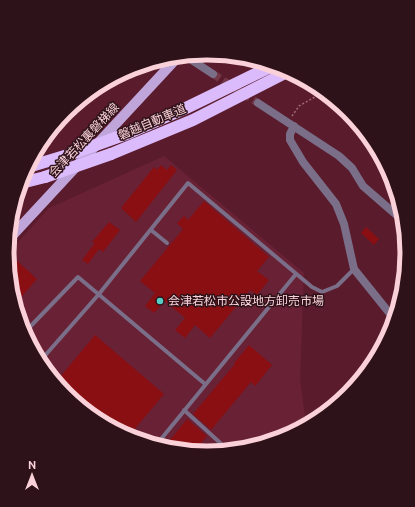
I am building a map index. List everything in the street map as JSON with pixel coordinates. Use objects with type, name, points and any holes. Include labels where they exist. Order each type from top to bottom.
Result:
[{"type":"highway","name":"磐越自動車道","points":[[35,166],[129,133],[186,108],[266,69]]},
{"type":"highway","name":"磐越自動車道","points":[[28,181],[111,154],[193,120],[282,75]]},
{"type":"main road","name":"会津若松裏磐梯線","points":[[15,232],[172,64]]},
{"type":"street","points":[[192,60],[214,74]]},
{"type":"street","points":[[258,103],[339,156],[352,168],[363,186],[397,214]]},
{"type":"street","points":[[291,124],[290,140],[303,162],[336,204],[344,224],[354,269],[391,315]]},
{"type":"lane","points":[[44,357],[99,294],[188,183],[312,288],[322,292],[337,286],[354,269]]},
{"type":"lane","points":[[151,230],[167,243]]},
{"type":"lane","points":[[160,441],[296,274]]},
{"type":"lane","points":[[29,328],[78,277],[205,384]]},
{"type":"lane","points":[[184,410],[224,446]]},
{"type":"path","points":[[291,124],[299,106],[318,95]]},
{"type":"shaded area","name":"会津若松市公設地方卸売市場","points":[[164,156],[304,273],[300,379],[305,420],[282,432],[258,440],[220,447],[195,447],[157,440],[133,432],[111,421],[80,399],[54,371],[34,339],[24,316],[16,279],[14,266],[14,246],[49,208]]},
{"type":"building","points":[[149,69],[146,73],[143,71]]},
{"type":"building","points":[[161,165],[167,170],[171,165],[177,170],[136,222],[121,208],[154,167],[157,170]]},
{"type":"building","points":[[204,201],[269,257],[257,271],[269,280],[257,295],[250,290],[210,338],[195,325],[185,338],[175,330],[185,318],[165,301],[154,313],[145,306],[155,293],[140,281],[183,229],[177,223],[184,216],[188,220]]},
{"type":"building","points":[[109,222],[120,230],[103,252],[99,249],[88,264],[82,260],[95,243],[92,242]]},
{"type":"building","points":[[366,227],[379,239],[374,245],[361,233]]},
{"type":"building","points":[[14,258],[37,279],[20,299]]},
{"type":"building","points":[[95,335],[164,394],[132,432],[111,421],[90,407],[62,381],[54,371],[60,377]]},
{"type":"building","points":[[249,345],[272,365],[255,386],[251,382],[211,430],[193,414]]},
{"type":"building","points":[[187,419],[207,436],[198,447],[168,443]]},
{"type":"tunnel","points":[[213,74],[258,103]]},
{"type":"place","name":"会津若松市公設地方卸売市場","points":[[160,301]]}]
